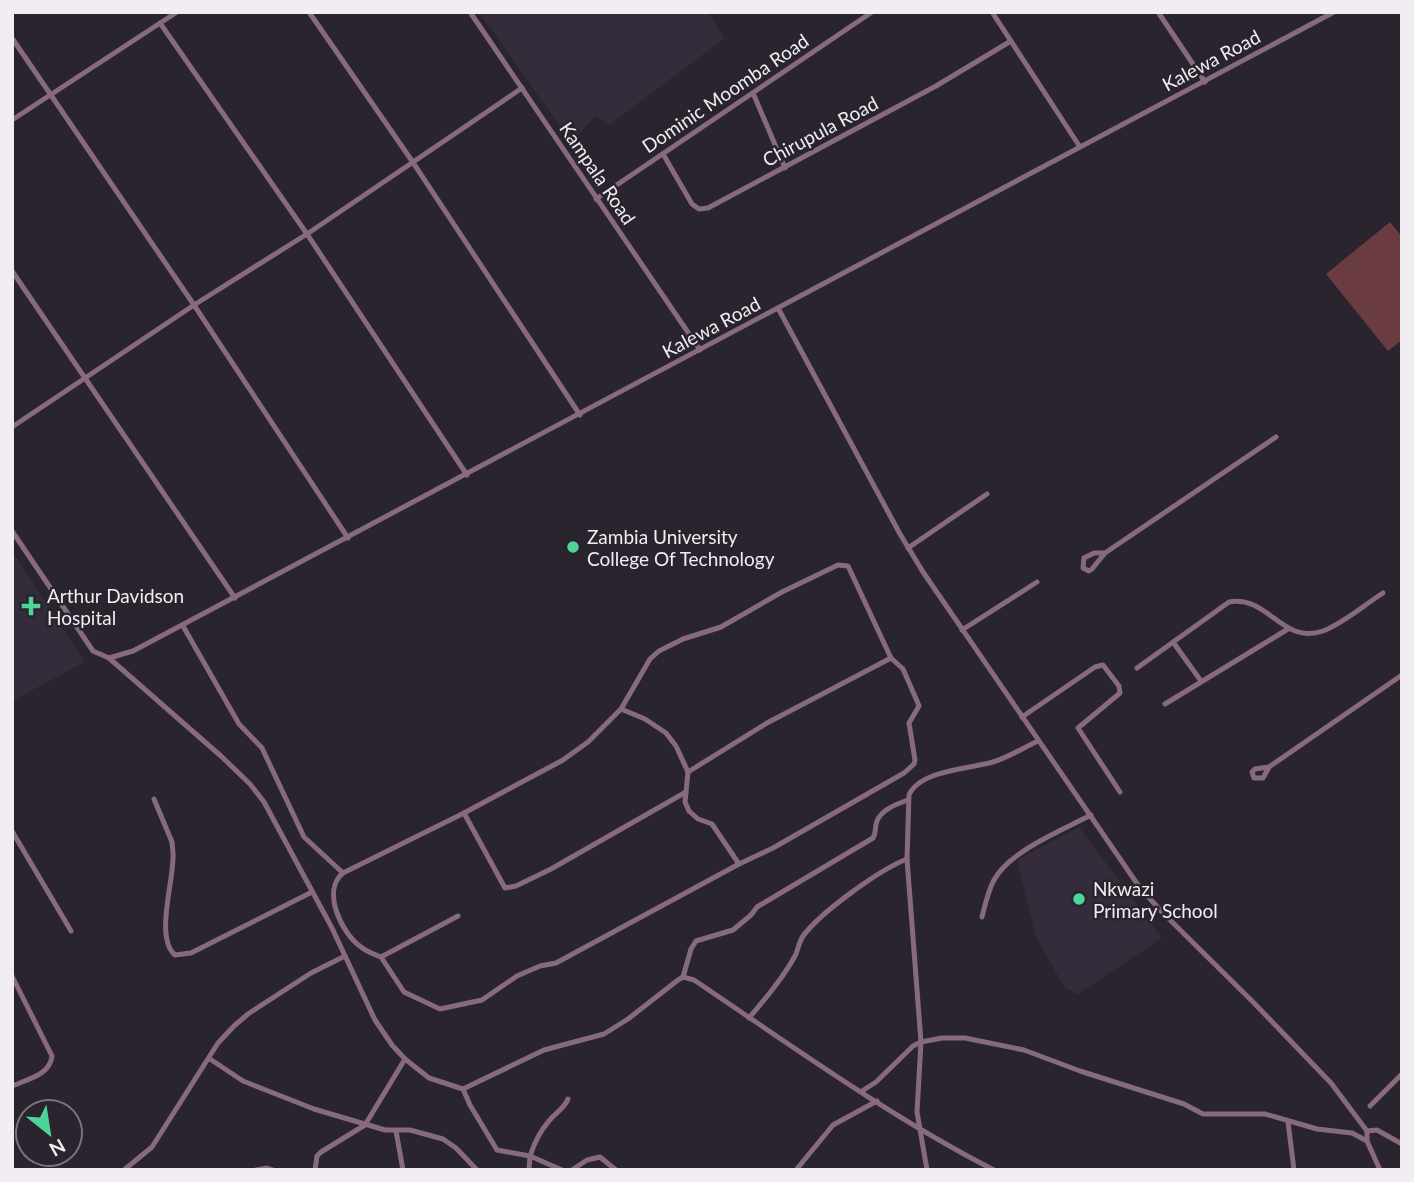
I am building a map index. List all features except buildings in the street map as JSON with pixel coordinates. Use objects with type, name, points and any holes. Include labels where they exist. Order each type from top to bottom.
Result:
[{"type":"street","points":[[12,120],[177,12]]},
{"type":"street","points":[[309,12],[412,161],[580,415]]},
{"type":"street","name":"Kampala Road","points":[[470,12],[700,350]]},
{"type":"street","name":"Dominic Moomba Road","points":[[596,199],[872,12]]},
{"type":"street","points":[[992,12],[1080,147]]},
{"type":"street","points":[[1158,12],[1205,82]]},
{"type":"street","name":"Kalewa Road","points":[[109,659],[133,651],[183,626],[1334,12]]},
{"type":"street","points":[[160,23],[307,234],[467,475]]},
{"type":"street","points":[[12,38],[194,305],[348,538]]},
{"type":"street","name":"Chirupula Road","points":[[663,154],[692,204],[699,209],[708,208],[936,86],[1011,41]]},
{"type":"street","points":[[12,428],[194,305],[307,234],[522,88]]},
{"type":"street","points":[[753,93],[785,168]]},
{"type":"street","points":[[12,271],[235,598]]},
{"type":"street","points":[[778,308],[908,548],[1038,741],[1139,885],[1160,910],[1312,1062],[1367,1131],[1367,1141],[1380,1170]]},
{"type":"street","points":[[1105,552],[1276,437]]},
{"type":"street","points":[[908,548],[987,494]]},
{"type":"street","points":[[12,531],[87,644],[99,656],[109,659],[131,675],[250,784],[278,824],[375,1020],[405,1059],[429,1078],[463,1089],[544,1050],[604,1034],[628,1019],[683,977],[696,941],[733,930],[757,907],[873,838],[881,815],[908,800]]},
{"type":"street","points":[[838,565],[848,566],[891,658],[903,668],[919,706],[909,723],[915,752],[914,764],[904,773],[773,848],[565,958],[528,970],[482,1000],[468,1005],[440,1009],[416,999],[404,992],[382,957],[360,947],[334,905],[333,886],[343,873],[563,760],[588,742],[621,709],[650,659],[659,651],[683,639],[721,627],[782,592],[838,565]]},
{"type":"street","points":[[962,630],[1037,582]]},
{"type":"street","points":[[1137,668],[1221,607],[1237,601],[1262,608],[1288,629],[1300,633],[1321,631],[1383,593]]},
{"type":"street","points":[[183,626],[239,724],[262,748],[304,837],[343,873]]},
{"type":"street","points":[[1165,704],[1288,629]]},
{"type":"street","points":[[1173,642],[1201,681]]},
{"type":"street","points":[[688,772],[767,723],[891,658]]},
{"type":"street","points":[[1022,717],[1095,667],[1103,665],[1119,686],[1120,693],[1078,729],[1120,792]]},
{"type":"street","points":[[1269,767],[1402,675]]},
{"type":"street","points":[[621,709],[645,719],[666,733],[676,746],[688,772],[685,803],[689,811],[698,819],[712,824],[739,864]]},
{"type":"street","points":[[927,1170],[917,1112],[921,1042],[907,859],[908,800],[914,786],[925,778],[992,762],[1038,741]]},
{"type":"street","points":[[464,813],[505,888],[516,886],[551,869],[687,792]]},
{"type":"street","points":[[154,799],[172,842],[166,933],[171,953],[174,955],[191,953],[312,892]]},
{"type":"street","points":[[982,917],[993,881],[1004,866],[1026,850],[1091,815]]},
{"type":"street","points":[[12,831],[71,931]]},
{"type":"street","points":[[749,1017],[794,958],[804,936],[818,920],[845,897],[893,864],[907,859]]},
{"type":"street","points":[[382,957],[458,916]]},
{"type":"street","points":[[124,1170],[152,1147],[218,1043],[248,1014],[311,973],[345,956]]},
{"type":"street","points":[[12,976],[52,1056],[47,1071],[12,1086]]},
{"type":"street","points":[[683,977],[694,980],[877,1101],[994,1170]]},
{"type":"street","points":[[862,1091],[876,1082],[904,1052],[921,1042],[953,1038],[984,1040],[1024,1050],[1184,1104],[1203,1114],[1265,1114],[1317,1129],[1352,1133],[1367,1141]]},
{"type":"street","points":[[210,1059],[243,1080],[314,1109],[365,1125],[396,1131],[410,1130],[443,1139],[457,1148],[477,1170]]},
{"type":"street","points":[[315,1170],[317,1156],[321,1152],[365,1125],[405,1059]]},
{"type":"street","points":[[1370,1106],[1402,1074]]},
{"type":"street","points":[[463,1089],[498,1150],[530,1156],[562,1170]]},
{"type":"street","points":[[528,1170],[533,1146],[545,1126],[568,1099]]},
{"type":"street","points":[[796,1170],[833,1125],[877,1101]]},
{"type":"street","points":[[1288,1122],[1294,1170]]},
{"type":"street","points":[[1367,1131],[1377,1130],[1388,1134],[1402,1144]]},
{"type":"street","points":[[396,1131],[403,1170]]},
{"type":"street","points":[[572,1170],[587,1160],[600,1157],[617,1170]]},
{"type":"street","points":[[256,1170],[273,1170]]},
{"type":"shaded area","points":[[479,12],[708,12],[725,38],[609,125],[596,116],[571,142]]},
{"type":"shaded area","points":[[1390,222],[1402,237],[1402,340],[1388,351],[1326,274]]},
{"type":"shaded area","name":"Arthur Davidson Hospital","points":[[12,551],[85,662],[12,701]]},
{"type":"shaded area","name":"Nkwazi Primary School","points":[[1079,827],[1162,938],[1078,994],[1065,988],[1036,937],[1017,860]]},
{"type":"place","name":"Zambia University College Of Technology","points":[[573,547]]},
{"type":"place","name":"Arthur Davidson Hospital","points":[[31,606]]},
{"type":"place","name":"Nkwazi Primary School","points":[[1079,899]]}]
